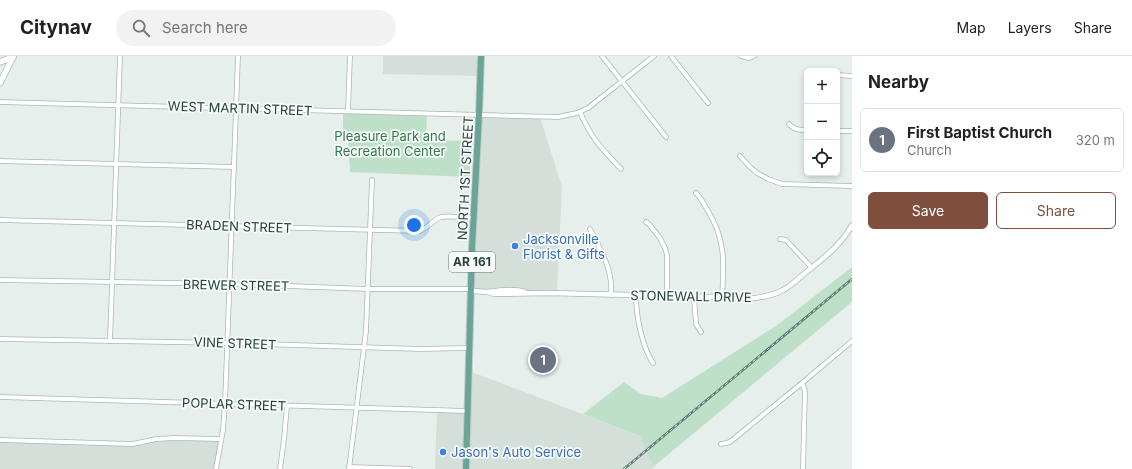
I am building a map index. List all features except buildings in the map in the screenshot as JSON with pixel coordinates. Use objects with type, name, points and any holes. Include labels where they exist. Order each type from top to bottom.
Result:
[{"type":"main road","points":[[0,62],[13,56]]},
{"type":"main road","points":[[0,83],[13,56]]},
{"type":"main road","name":"NORTH 1ST STREET","points":[[466,469],[471,290],[480,115],[481,56]]},
{"type":"street","points":[[110,341],[120,56]]},
{"type":"street","points":[[216,469],[225,404],[238,56]]},
{"type":"street","points":[[348,111],[350,56]]},
{"type":"street","points":[[602,56],[666,137]]},
{"type":"street","name":"WEST MARTIN STREET","points":[[0,102],[552,117],[568,116],[580,112],[596,103],[654,56]]},
{"type":"street","points":[[671,56],[708,103]]},
{"type":"street","points":[[741,56],[749,58],[754,56]]},
{"type":"street","points":[[840,75],[852,76]]},
{"type":"street","points":[[580,112],[590,134],[621,169]]},
{"type":"street","points":[[789,124],[797,130],[804,130]]},
{"type":"street","points":[[840,131],[852,131]]},
{"type":"street","points":[[740,156],[757,173],[782,184],[852,186]]},
{"type":"street","points":[[0,161],[234,167]]},
{"type":"street","points":[[372,180],[366,330],[350,468],[410,469]]},
{"type":"street","points":[[696,193],[715,222],[720,238],[723,258],[722,298]]},
{"type":"street","name":"BRADEN STREET","points":[[0,220],[419,231],[425,229],[440,218],[474,218]]},
{"type":"street","points":[[646,222],[650,224],[660,238],[667,255],[667,296]]},
{"type":"street","name":"STONEWALL DRIVE","points":[[471,290],[494,294],[527,293],[756,298],[784,290],[812,268],[836,246],[846,235],[852,225]]},
{"type":"street","points":[[590,228],[609,269],[612,283],[611,295]]},
{"type":"street","points":[[780,240],[786,240],[812,268]]},
{"type":"street","name":"BREWER STREET","points":[[0,280],[471,290]]},
{"type":"street","points":[[636,296],[637,320],[648,354],[653,363]]},
{"type":"street","points":[[694,297],[696,324],[701,332]]},
{"type":"street","name":"VINE STREET","points":[[0,339],[227,343],[420,349],[469,348]]},
{"type":"street","points":[[721,444],[730,442],[852,341]]},
{"type":"street","points":[[802,383],[805,398],[803,469]]},
{"type":"street","name":"POPLAR STREET","points":[[0,397],[467,411]]},
{"type":"street","points":[[280,469],[287,406]]},
{"type":"street","points":[[0,440],[133,444],[156,439],[221,439]]},
{"type":"shaded area","points":[[383,56],[481,56],[481,76],[383,74]]},
{"type":"shaded area","points":[[479,115],[540,117],[562,187],[557,293],[472,291]]},
{"type":"shaded area","points":[[469,371],[640,436],[653,469],[435,469],[437,410],[467,411]]},
{"type":"shaded area","points":[[156,439],[221,439],[216,469],[0,469],[0,440],[133,444]]},
{"type":"green space","name":"Pleasure Park and Recreation Center","points":[[343,111],[427,114],[426,140],[470,140],[470,177],[350,172],[348,142],[343,139]]},
{"type":"green space","points":[[852,267],[852,302],[653,467],[640,436],[583,414],[624,382],[641,394],[662,398],[776,326]]},
{"type":"railway","points":[[624,469],[852,279]]},
{"type":"place","name":"Jacksonville Florist & Gifts","points":[[515,246]]},
{"type":"place","name":"First Baptist Church","points":[[543,360]]},
{"type":"place","name":"Jason's Auto Service","points":[[443,452]]}]
